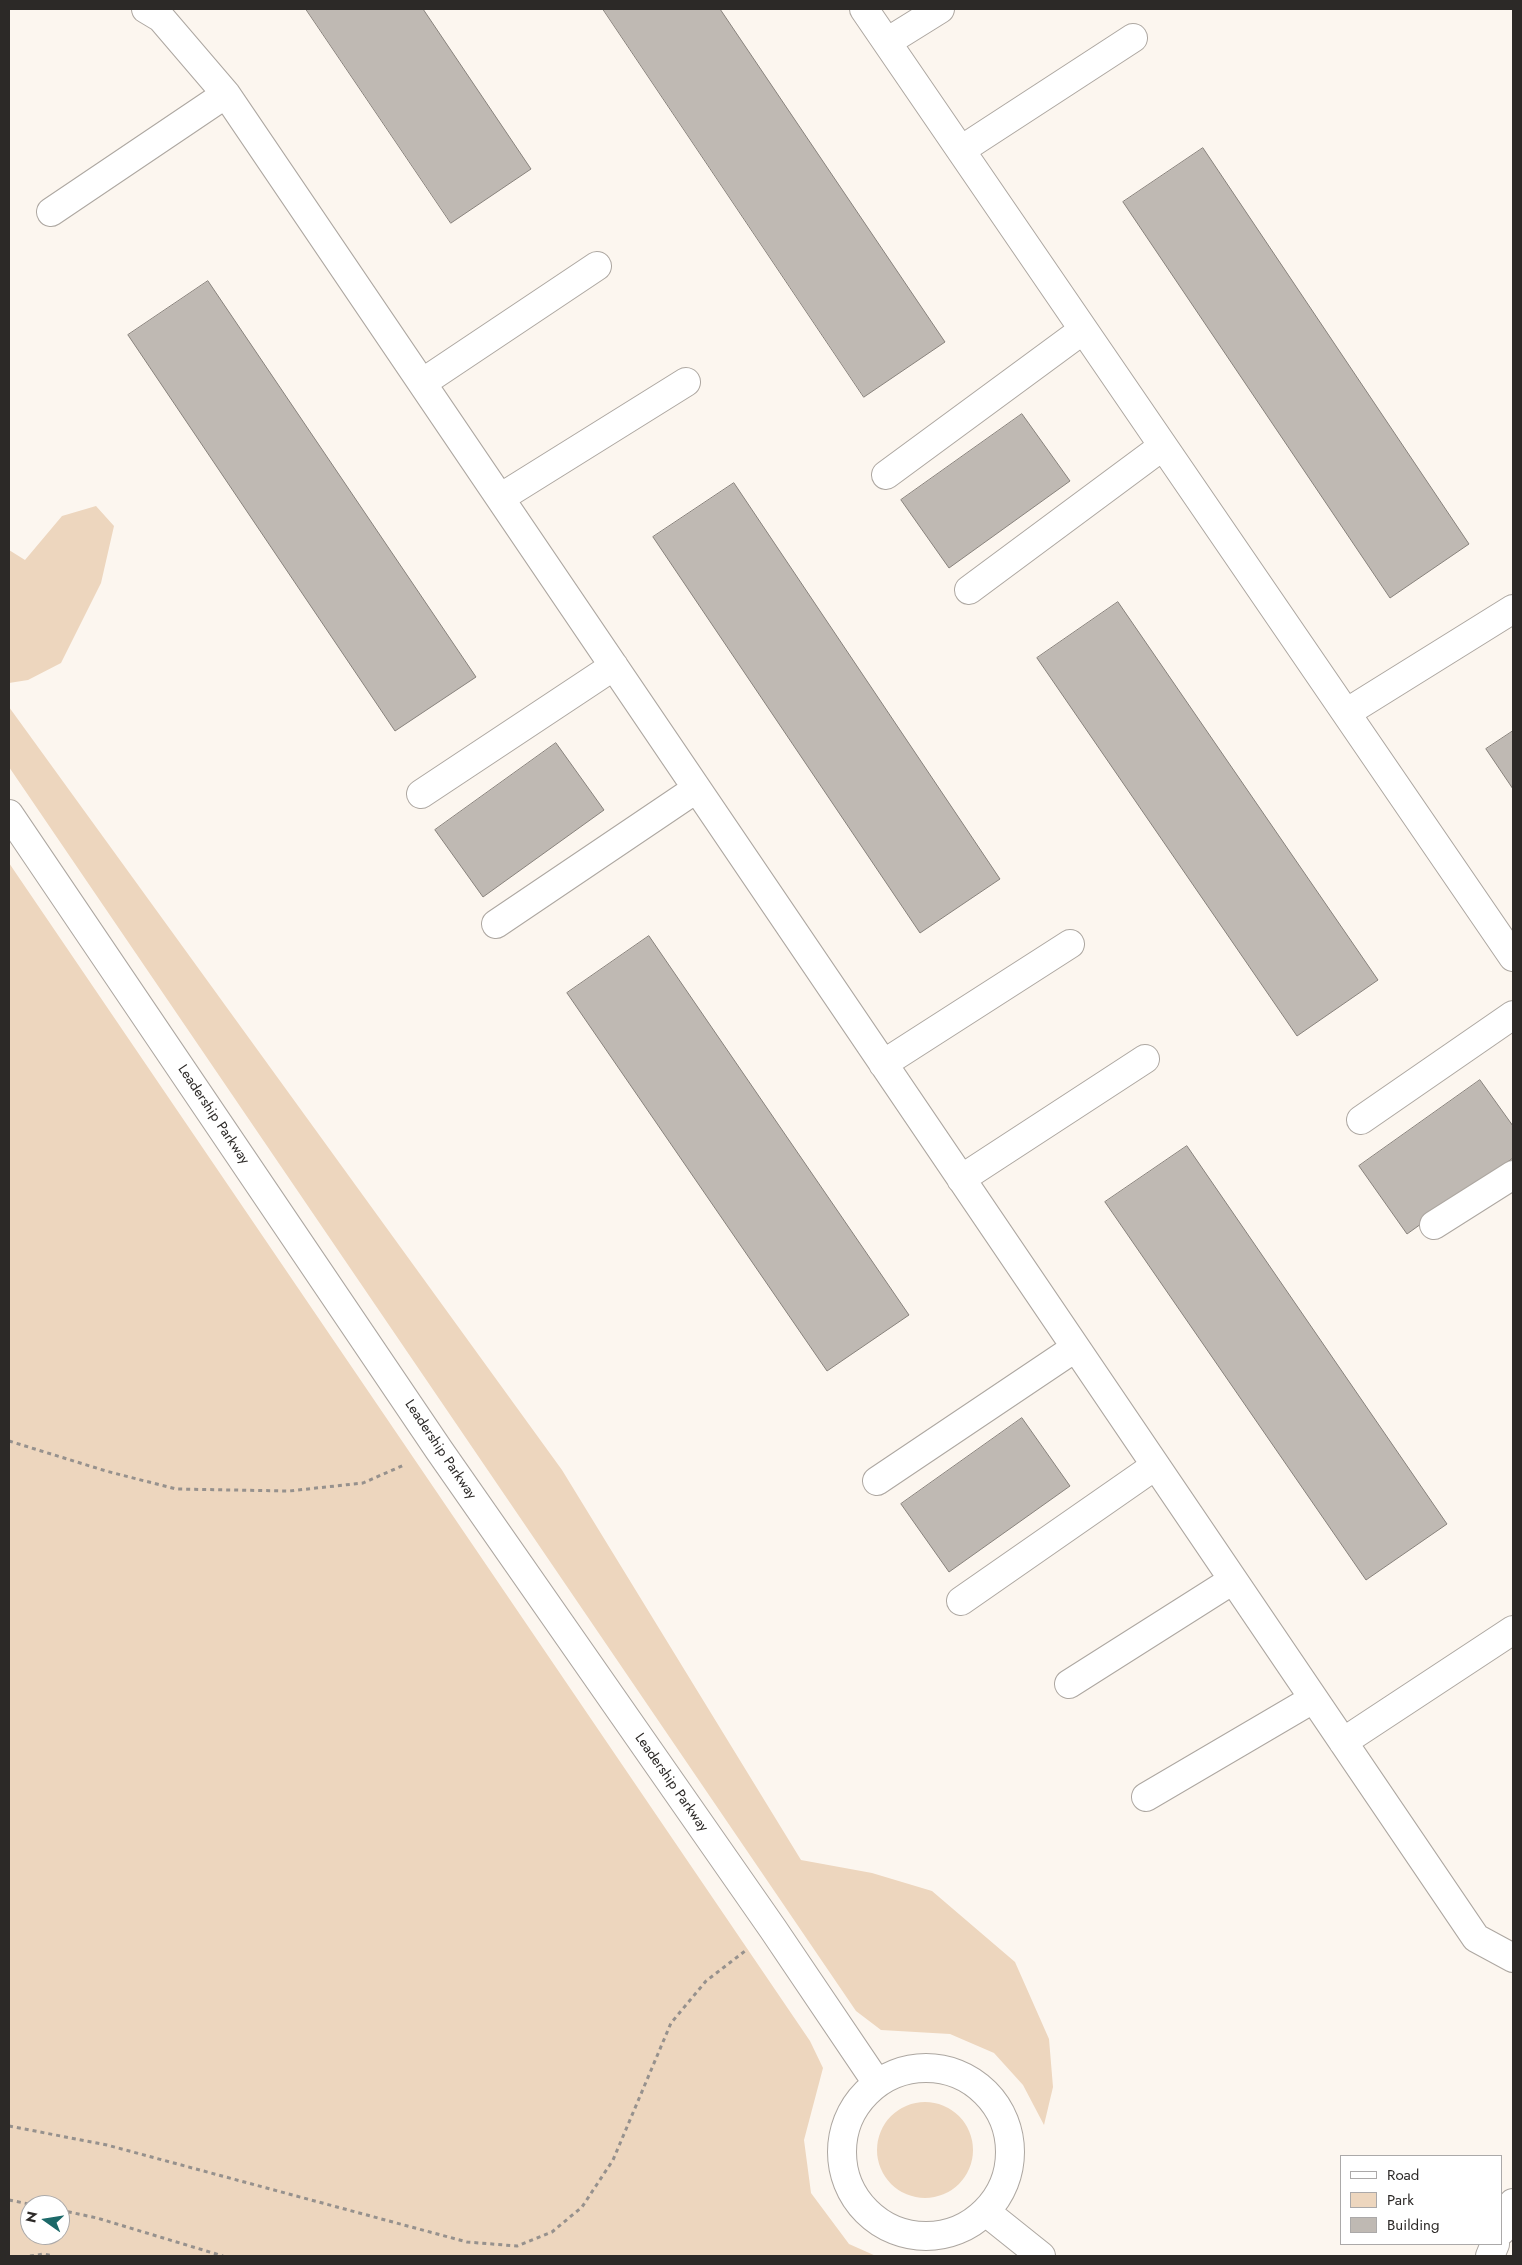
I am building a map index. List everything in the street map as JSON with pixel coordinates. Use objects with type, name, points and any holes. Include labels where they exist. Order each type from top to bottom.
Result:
[{"type":"street","points":[[146,9],[161,18],[226,94],[1476,1938],[1513,1958]]},
{"type":"street","points":[[864,9],[1513,957]]},
{"type":"street","points":[[887,42],[940,9]]},
{"type":"street","points":[[960,150],[1133,38]]},
{"type":"street","points":[[51,212],[226,94]]},
{"type":"street","points":[[422,383],[597,266]]},
{"type":"street","points":[[886,475],[1083,330]]},
{"type":"street","points":[[500,498],[686,382]]},
{"type":"street","points":[[969,590],[1162,446]]},
{"type":"street","points":[[1346,713],[1513,609]]},
{"type":"street","points":[[422,794],[614,666]]},
{"type":"street","points":[[496,924],[696,788]]},
{"type":"street","name":"Leadership Parkway","points":[[9,814],[439,1450],[773,1930],[877,2083]]},
{"type":"street","points":[[883,1064],[1070,944]]},
{"type":"street","points":[[1360,1120],[1513,1015]]},
{"type":"street","points":[[961,1179],[1145,1059]]},
{"type":"street","points":[[1434,1225],[1513,1175]]},
{"type":"street","points":[[877,1481],[1075,1348]]},
{"type":"street","points":[[961,1601],[1155,1466]]},
{"type":"street","points":[[1069,1684],[1233,1580]]},
{"type":"street","points":[[1343,1742],[1513,1630]]},
{"type":"street","points":[[1146,1797],[1313,1698]]},
{"type":"street","points":[[930,2066],[957,2072],[981,2087],[999,2108],[1009,2134],[1010,2162],[1002,2189],[986,2212],[966,2227],[942,2236],[917,2236],[892,2230],[870,2216],[854,2197],[844,2173],[841,2148],[846,2123],[859,2101],[877,2083],[902,2070],[930,2066]]},
{"type":"street","points":[[1502,2229],[1513,2203]]},
{"type":"street","points":[[986,2212],[1042,2256]]},
{"type":"path","points":[[9,1441],[106,1471],[176,1489],[289,1491],[364,1483],[439,1450]]},
{"type":"path","points":[[9,2126],[107,2145],[467,2242],[517,2246],[552,2232],[582,2207],[613,2160],[671,2023],[706,1982],[773,1930]]},
{"type":"path","points":[[70,2212],[96,2218],[223,2256]]},
{"type":"path","points":[[30,2256],[44,2254],[53,2256]]},
{"type":"green space","points":[[96,506],[114,526],[101,583],[61,663],[28,680],[9,683],[9,550],[25,560],[62,516]]},
{"type":"green space","points":[[9,707],[562,1470],[801,1860],[872,1873],[932,1891],[1015,1962],[1049,2039],[1053,2087],[1044,2125],[1023,2085],[994,2053],[950,2034],[881,2030],[856,2011],[9,767]]},
{"type":"green space","points":[[9,863],[810,2041],[823,2068],[804,2140],[811,2193],[849,2244],[876,2256],[9,2256]]},
{"type":"green space","points":[[925,2102],[944,2105],[959,2116],[970,2131],[973,2150],[970,2169],[959,2184],[944,2195],[925,2198],[906,2195],[891,2184],[880,2169],[877,2150],[880,2131],[891,2116],[906,2105]]},
{"type":"building","points":[[306,9],[423,9],[531,169],[451,223]]},
{"type":"building","points":[[603,9],[720,9],[945,342],[864,397]]},
{"type":"building","points":[[1203,148],[1469,544],[1390,598],[1123,202]]},
{"type":"building","points":[[208,281],[476,677],[395,731],[128,335]]},
{"type":"building","points":[[1022,414],[1070,481],[949,568],[901,500]]},
{"type":"building","points":[[734,483],[1000,879],[920,933],[653,537]]},
{"type":"building","points":[[1118,602],[1378,980],[1297,1036],[1037,658]]},
{"type":"building","points":[[1513,731],[1513,789],[1486,749]]},
{"type":"building","points":[[556,743],[604,810],[483,897],[435,830]]},
{"type":"building","points":[[649,936],[909,1315],[827,1371],[567,993]]},
{"type":"building","points":[[1480,1080],[1513,1126],[1513,1158],[1407,1234],[1359,1166]]},
{"type":"building","points":[[1187,1146],[1447,1524],[1366,1580],[1105,1202]]},
{"type":"building","points":[[1022,1418],[1070,1486],[949,1572],[901,1504]]}]
